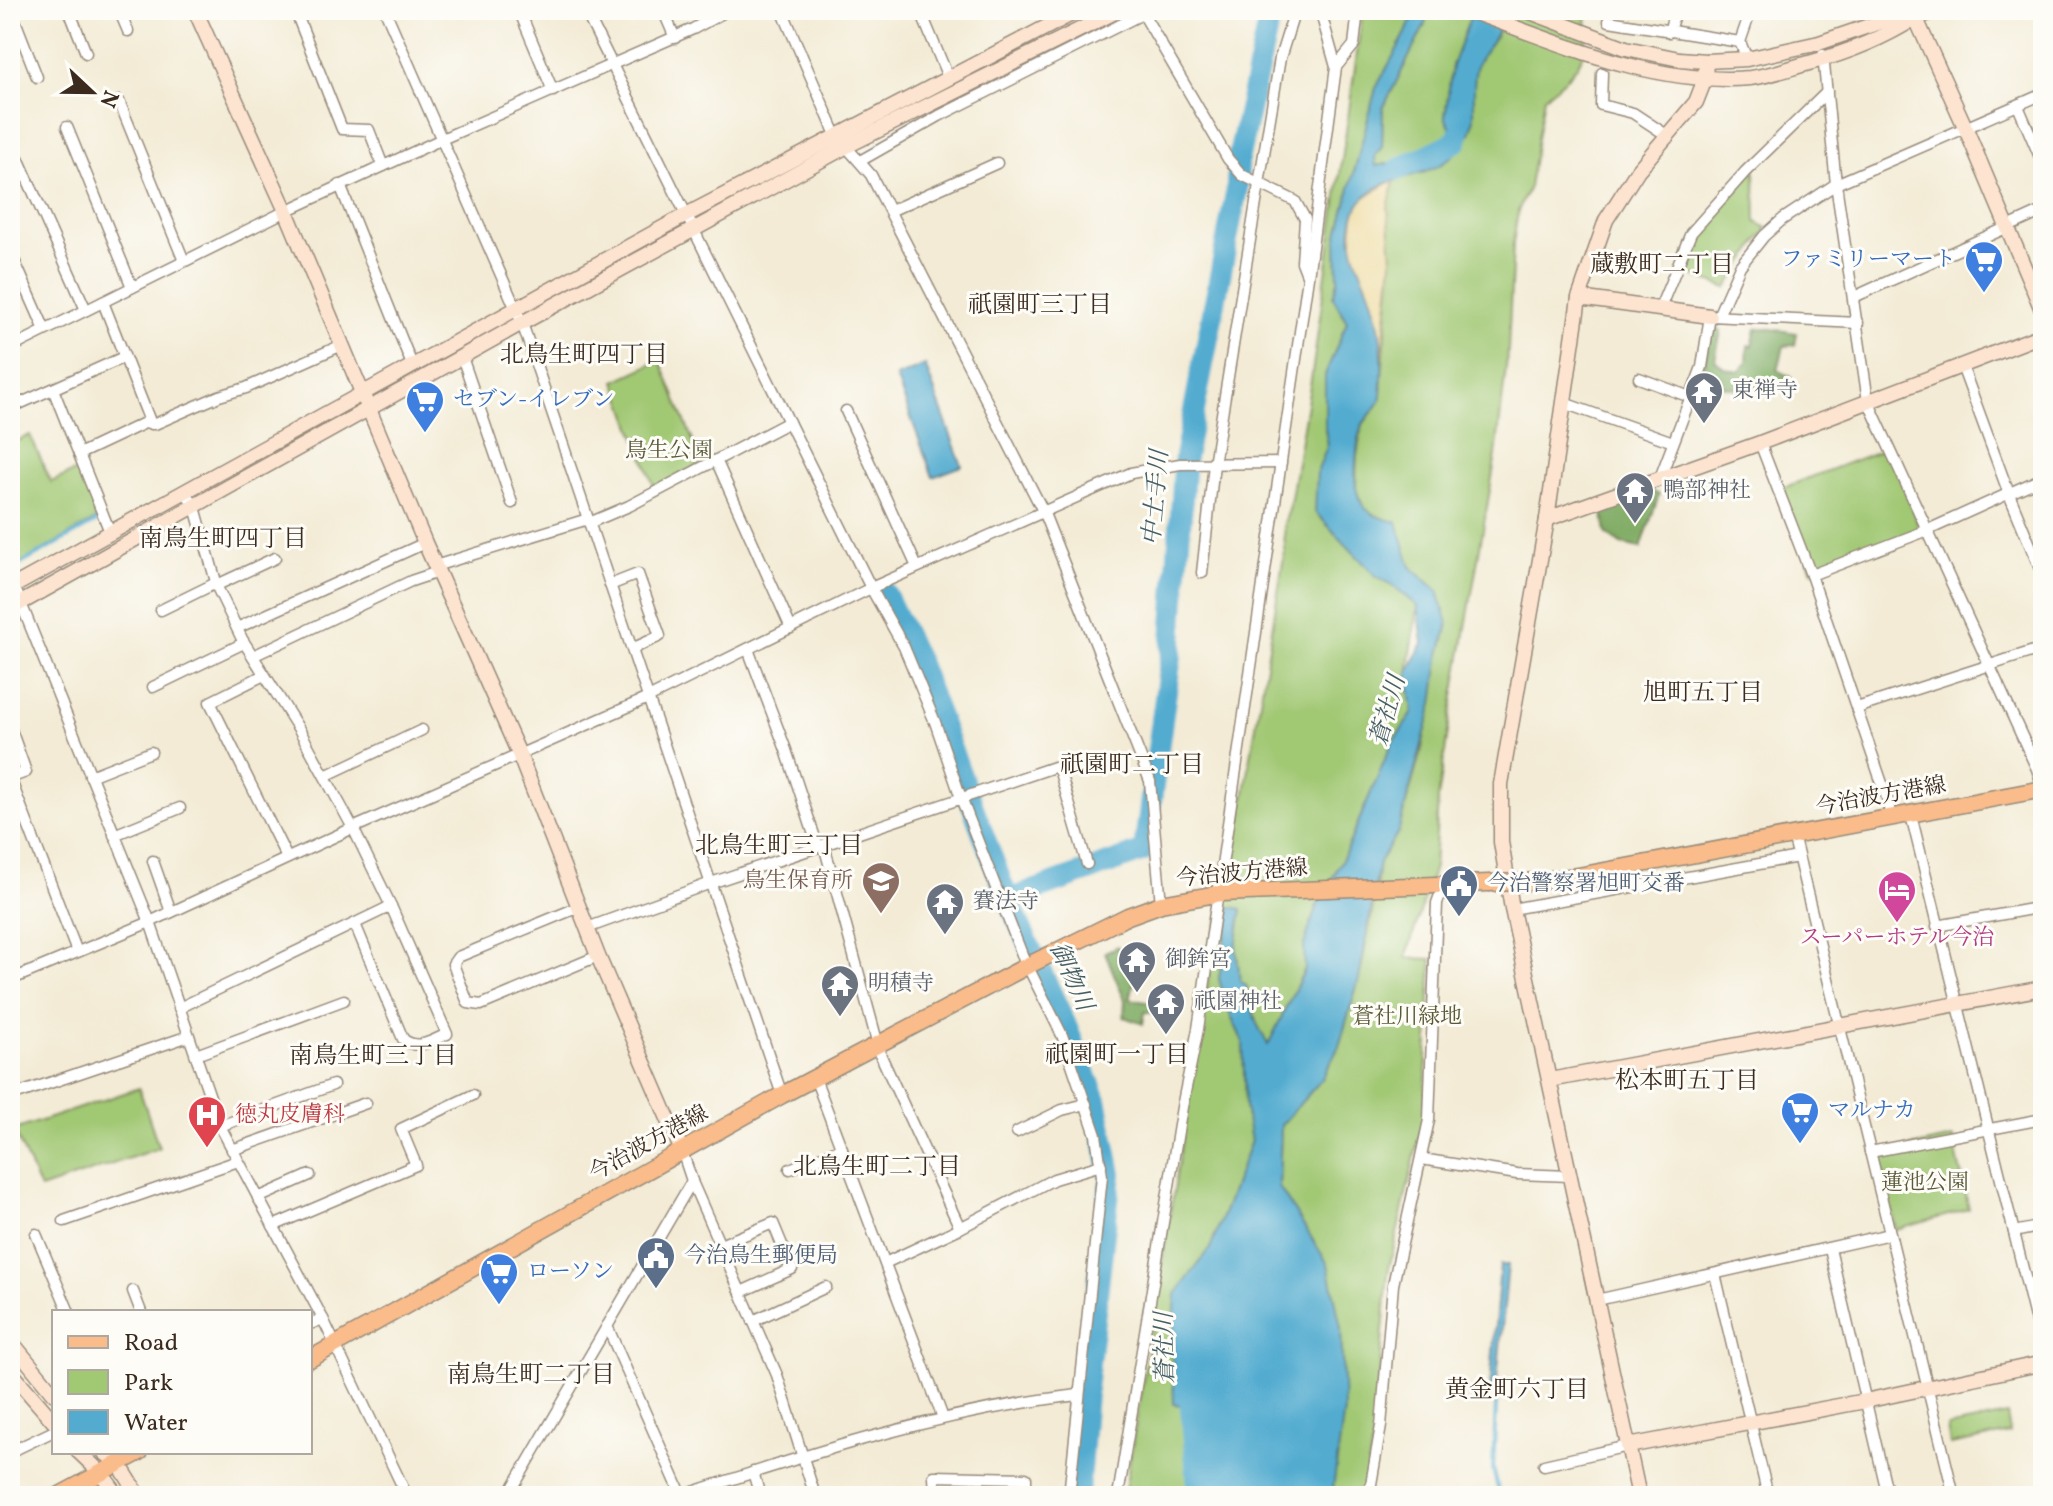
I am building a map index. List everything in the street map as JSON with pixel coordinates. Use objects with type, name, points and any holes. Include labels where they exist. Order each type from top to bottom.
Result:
[{"type":"main road","name":"今治波方港線","points":[[312,1358],[782,1095],[1095,931],[1161,904],[1219,894],[1526,882],[1578,876],[2043,788]]},
{"type":"main road","points":[[58,1496],[136,1454]]},
{"type":"street","points":[[11,10],[37,77]]},
{"type":"street","points":[[69,10],[86,53]]},
{"type":"street","points":[[119,10],[128,31]]},
{"type":"street","points":[[195,10],[286,211],[425,543],[519,754],[598,956],[777,1375],[815,1496]]},
{"type":"street","points":[[295,10],[342,129],[369,130],[383,166]]},
{"type":"street","points":[[385,10],[522,323],[782,1095]]},
{"type":"street","points":[[519,10],[553,91]]},
{"type":"street","points":[[585,10],[909,659],[1023,957],[1062,1035],[1086,1104],[1096,1135],[1102,1176],[1069,1496]]},
{"type":"street","points":[[663,10],[675,38]]},
{"type":"street","points":[[10,348],[340,185],[675,38],[728,10]]},
{"type":"street","points":[[782,10],[836,135],[871,175],[1043,511],[1150,781],[1161,904]]},
{"type":"street","points":[[920,10],[948,77]]},
{"type":"street","points":[[407,1496],[323,1319],[220,1126],[150,922],[15,607],[12,587],[688,214],[1079,10]]},
{"type":"street","points":[[15,607],[522,323],[847,146],[1119,10]]},
{"type":"street","points":[[1202,573],[1213,464],[1259,184],[1280,58],[1295,10]]},
{"type":"street","points":[[1118,1496],[1182,1107],[1198,1029],[1308,277],[1336,67],[1320,10]]},
{"type":"street","points":[[1336,67],[1354,45],[1358,10]]},
{"type":"street","points":[[1467,10],[1585,52],[1654,72],[1705,79],[1753,77],[1824,59],[1886,37],[1913,14]]},
{"type":"street","points":[[1525,10],[1626,48],[1706,61],[1747,59],[1819,43],[1880,22],[1939,10]]},
{"type":"street","points":[[1669,32],[1675,10]]},
{"type":"street","points":[[1747,59],[1740,42],[1751,10]]},
{"type":"street","points":[[860,161],[939,116],[1145,11],[1228,159],[1242,175],[1295,201],[1305,219],[1302,262],[1308,277]]},
{"type":"street","points":[[1913,14],[1966,129],[2043,312]]},
{"type":"street","points":[[1610,19],[1669,32],[1740,42]]},
{"type":"street","points":[[1819,43],[1824,59],[1836,184],[1868,401],[2043,788]]},
{"type":"street","points":[[1639,1496],[1512,909],[1501,842],[1501,784],[1547,519],[1579,298],[1606,220],[1638,170],[1696,102],[1705,79],[1706,61]]},
{"type":"street","points":[[1602,73],[1601,105],[1633,113],[1668,136]]},
{"type":"street","points":[[1660,308],[1691,233],[1745,172],[1827,92]]},
{"type":"street","points":[[1660,478],[1702,367],[1714,316],[1740,266],[1764,236],[1783,219],[1836,184],[2043,94]]},
{"type":"street","points":[[119,101],[184,261]]},
{"type":"street","points":[[2018,106],[2043,164]]},
{"type":"street","points":[[67,127],[132,287]]},
{"type":"street","points":[[10,140],[86,310]]},
{"type":"street","points":[[890,211],[997,163]]},
{"type":"street","points":[[340,185],[412,365]]},
{"type":"street","points":[[1854,297],[2043,211]]},
{"type":"street","points":[[10,251],[45,330]]},
{"type":"street","points":[[1579,298],[1714,316],[1858,323]]},
{"type":"street","points":[[103,302],[151,424],[246,388],[342,345]]},
{"type":"street","points":[[1547,519],[1760,443],[2043,336]]},
{"type":"street","points":[[10,408],[124,357]]},
{"type":"street","points":[[462,357],[512,503]]},
{"type":"street","points":[[1962,366],[2043,576]]},
{"type":"street","points":[[1639,378],[1690,397]]},
{"type":"street","points":[[53,389],[110,532]]},
{"type":"street","points":[[1564,403],[1673,442]]},
{"type":"street","points":[[846,411],[917,567]]},
{"type":"street","points":[[79,454],[149,421]]},
{"type":"street","points":[[253,656],[437,569],[629,506],[789,422]]},
{"type":"street","points":[[1760,443],[1811,575],[1887,798],[1891,818]]},
{"type":"street","points":[[716,460],[791,628]]},
{"type":"street","points":[[10,980],[150,922],[353,828],[648,698],[871,588],[1131,473],[1180,464],[1281,463]]},
{"type":"street","points":[[1811,575],[1928,530],[2043,478]]},
{"type":"street","points":[[185,491],[195,507],[217,584],[244,643],[300,731],[353,828],[447,1034],[422,1045],[409,1044],[403,1039],[355,924]]},
{"type":"street","points":[[237,628],[425,543]]},
{"type":"street","points":[[161,610],[275,558]]},
{"type":"street","points":[[610,585],[638,574],[660,636],[632,649]]},
{"type":"street","points":[[153,687],[244,643]]},
{"type":"street","points":[[1857,708],[2043,648]]},
{"type":"street","points":[[748,649],[821,846],[878,1045],[960,1228]]},
{"type":"street","points":[[264,675],[210,702],[287,858]]},
{"type":"street","points":[[10,727],[26,772],[10,778],[77,952]]},
{"type":"street","points":[[325,776],[422,730]]},
{"type":"street","points":[[90,776],[151,752]]},
{"type":"street","points":[[587,928],[1054,767],[1059,769],[1087,864]]},
{"type":"street","points":[[114,835],[180,808]]},
{"type":"street","points":[[1911,815],[2043,1350]]},
{"type":"street","points":[[1793,835],[1954,1496]]},
{"type":"street","points":[[1512,909],[1798,857]]},
{"type":"street","points":[[153,861],[171,912]]},
{"type":"street","points":[[1369,1496],[1381,1426],[1393,1285],[1429,1120],[1436,884]]},
{"type":"street","points":[[179,1008],[391,906]]},
{"type":"street","points":[[579,907],[458,957],[453,964],[468,1003],[481,1005],[598,956]]},
{"type":"street","points":[[1937,926],[2043,907]]},
{"type":"street","points":[[1550,1080],[2043,988]]},
{"type":"street","points":[[196,1055],[344,1000]]},
{"type":"street","points":[[14,1095],[189,1036]]},
{"type":"street","points":[[815,1078],[943,1418]]},
{"type":"street","points":[[220,1126],[333,1085]]},
{"type":"street","points":[[273,1226],[416,1165],[401,1129],[473,1095]]},
{"type":"street","points":[[232,1150],[366,1103]]},
{"type":"street","points":[[1017,1132],[1062,1110],[1086,1104]]},
{"type":"street","points":[[1870,1152],[2043,1119]]},
{"type":"street","points":[[790,1169],[842,1148]]},
{"type":"street","points":[[1421,1159],[1517,1174],[1570,1176]]},
{"type":"street","points":[[64,1221],[238,1161]]},
{"type":"street","points":[[885,1263],[1054,1179],[1101,1165]]},
{"type":"street","points":[[258,1198],[310,1175]]},
{"type":"street","points":[[508,1496],[692,1181]]},
{"type":"street","points":[[720,1245],[773,1223],[792,1269],[741,1292]]},
{"type":"street","points":[[2014,1232],[2043,1226]]},
{"type":"street","points":[[36,1234],[68,1310]]},
{"type":"street","points":[[1597,1300],[1890,1234]]},
{"type":"street","points":[[1830,1249],[1888,1496]]},
{"type":"street","points":[[1715,1274],[1768,1496]]},
{"type":"street","points":[[753,1321],[826,1287]]},
{"type":"street","points":[[133,1291],[140,1310]]},
{"type":"street","points":[[312,1323],[323,1319]]},
{"type":"street","points":[[607,1326],[682,1496],[702,1493],[803,1456],[943,1418],[1017,1402],[1078,1395]]},
{"type":"street","points":[[10,1340],[52,1392]]},
{"type":"street","points":[[1544,1465],[2043,1363]]},
{"type":"street","points":[[10,1371],[52,1420]]},
{"type":"street","points":[[10,1452],[52,1432]]},
{"type":"street","points":[[81,1454],[101,1473],[118,1496]]},
{"type":"street","points":[[106,1454],[119,1464],[139,1496]]},
{"type":"street","points":[[753,1472],[760,1496]]},
{"type":"street","points":[[935,1496],[934,1476],[1026,1478],[1026,1496]]},
{"type":"green space","points":[[1363,10],[1415,10],[1376,88],[1337,238],[1338,280],[1333,297],[1347,322],[1325,375],[1328,444],[1317,473],[1349,544],[1375,575],[1418,606],[1408,673],[1413,713],[1392,743],[1344,856],[1316,908],[1304,945],[1305,968],[1268,1046],[1256,1022],[1246,985],[1240,981],[1236,947],[1242,909],[1230,908],[1219,979],[1227,1007],[1243,1042],[1245,1107],[1251,1141],[1210,1249],[1176,1294],[1174,1403],[1191,1408],[1198,1489],[1196,1496],[1124,1496],[1220,908],[1231,877],[1285,550],[1284,523],[1289,510],[1312,374]]},
{"type":"green space","points":[[1429,10],[1473,10],[1452,66],[1445,116],[1453,133],[1426,157],[1375,166],[1375,155],[1382,147],[1383,108],[1424,27]]},
{"type":"green space","name":"蒼社川緑地","points":[[1504,10],[1573,10],[1586,14],[1586,42],[1573,71],[1544,97],[1529,187],[1518,211],[1513,244],[1508,350],[1496,455],[1449,725],[1438,799],[1434,867],[1406,958],[1432,959],[1424,1116],[1388,1273],[1375,1426],[1363,1496],[1331,1496],[1279,1187],[1281,1125],[1322,1079],[1339,1046],[1359,979],[1379,862],[1398,832],[1422,749],[1448,624],[1438,591],[1411,567],[1381,518],[1364,509],[1356,490],[1357,457],[1362,426],[1380,401],[1392,261],[1388,206],[1395,179],[1426,172],[1458,150],[1471,65],[1496,36]]},
{"type":"green space","points":[[1755,169],[1756,222],[1767,228],[1727,288],[1680,271],[1696,235]]},
{"type":"green space","points":[[1712,328],[1721,330],[1715,360],[1724,368],[1739,372],[1747,362],[1748,345],[1752,346],[1756,329],[1797,333],[1795,345],[1784,346],[1778,370],[1791,377],[1796,389],[1738,389],[1700,382]]},
{"type":"green space","name":"鳥生公園","points":[[660,360],[702,463],[655,489],[615,381]]},
{"type":"green space","points":[[30,435],[51,482],[81,469],[100,517],[10,569],[10,444]]},
{"type":"green space","points":[[1889,447],[1918,525],[1916,531],[1812,571],[1780,489]]},
{"type":"green space","points":[[1648,488],[1659,495],[1641,548],[1621,544],[1606,533],[1602,507]]},
{"type":"green space","points":[[1118,946],[1135,979],[1130,999],[1156,1004],[1159,987],[1163,991],[1160,1014],[1145,1012],[1143,1024],[1124,1017],[1125,1001],[1105,952]]},
{"type":"green space","points":[[139,1088],[159,1148],[40,1189],[14,1130]]},
{"type":"green space","name":"蓮池公園","points":[[1953,1138],[1969,1209],[1896,1230],[1879,1154]]},
{"type":"green space","points":[[2007,1415],[2010,1433],[1950,1445],[1947,1427]]},
{"type":"sand","points":[[1395,179],[1388,207],[1392,261],[1382,357],[1372,299],[1351,251],[1354,216],[1360,200]]},
{"type":"water","points":[[1415,10],[1429,10],[1424,27],[1383,108],[1382,147],[1375,155],[1376,166],[1432,156],[1453,133],[1445,117],[1452,66],[1473,10],[1505,10],[1496,35],[1477,65],[1474,119],[1467,139],[1459,150],[1435,168],[1371,191],[1362,200],[1352,225],[1351,237],[1356,258],[1376,313],[1382,359],[1380,401],[1362,426],[1359,440],[1357,492],[1367,510],[1383,519],[1397,522],[1411,567],[1438,591],[1448,624],[1439,658],[1433,704],[1398,832],[1379,862],[1359,979],[1339,1046],[1322,1079],[1281,1125],[1279,1187],[1328,1264],[1341,1328],[1344,1411],[1332,1496],[1196,1496],[1191,1407],[1174,1404],[1172,1348],[1176,1294],[1210,1249],[1251,1141],[1245,1107],[1243,1042],[1227,1007],[1219,979],[1230,907],[1242,909],[1236,947],[1240,981],[1246,985],[1256,1022],[1268,1045],[1305,969],[1304,945],[1316,908],[1344,856],[1392,743],[1413,713],[1408,673],[1423,643],[1418,606],[1375,575],[1315,512],[1317,473],[1328,444],[1325,375],[1347,322],[1333,297],[1338,280],[1337,238],[1376,88]]},
{"type":"water","points":[[925,365],[962,466],[933,477],[896,377]]},
{"type":"water","points":[[1500,1265],[1508,1265],[1496,1390],[1490,1389]]},
{"type":"waterway","name":"中土手川","points":[[1008,900],[1144,851],[1171,655],[1185,457],[1237,188],[1238,160],[1271,10]]},
{"type":"waterway","name":"蒼社川","points":[[1399,169],[1457,141],[1458,136]]},
{"type":"waterway","points":[[10,570],[99,520]]},
{"type":"waterway","name":"御物川","points":[[885,593],[919,664],[1008,900],[1064,1021],[1096,1100],[1111,1174],[1087,1380],[1078,1496]]},
{"type":"waterway","points":[[1497,1384],[1493,1469],[1500,1496]]},
{"type":"waterway","name":"蒼社川","points":[[1189,1386],[1199,1496]]},
{"type":"place","name":"ファミリーマート","points":[[1984,294]]},
{"type":"place","name":"東禅寺","points":[[1704,425]]},
{"type":"place","name":"セブン-イレブン","points":[[425,434]]},
{"type":"place","name":"鴨部神社","points":[[1635,525]]},
{"type":"place","name":"鳥生保育所","points":[[881,915]]},
{"type":"place","name":"今治警察署旭町交番","points":[[1459,918]]},
{"type":"place","name":"スーパーホテル今治","points":[[1897,924]]},
{"type":"place","name":"賽法寺","points":[[945,936]]},
{"type":"place","name":"御鉾宮","points":[[1137,994]]},
{"type":"place","name":"明積寺","points":[[840,1018]]},
{"type":"place","name":"祇園神社","points":[[1166,1036]]},
{"type":"place","name":"マルナカ","points":[[1800,1145]]},
{"type":"place","name":"徳丸皮膚科","points":[[207,1149]]},
{"type":"place","name":"今治鳥生郵便局","points":[[656,1290]]},
{"type":"place","name":"ローソン","points":[[499,1306]]},
{"type":"district","name":"蔵敷町二丁目","points":[[1662,266]]},
{"type":"district","name":"祇園町三丁目","points":[[1040,306]]},
{"type":"district","name":"北鳥生町四丁目","points":[[584,356]]},
{"type":"district","name":"南鳥生町四丁目","points":[[223,540]]},
{"type":"district","name":"旭町五丁目","points":[[1703,694]]},
{"type":"district","name":"祇園町二丁目","points":[[1132,766]]},
{"type":"district","name":"北鳥生町三丁目","points":[[779,847]]},
{"type":"district","name":"祇園町一丁目","points":[[1117,1056]]},
{"type":"district","name":"南鳥生町三丁目","points":[[373,1057]]},
{"type":"district","name":"松本町五丁目","points":[[1687,1082]]},
{"type":"district","name":"北鳥生町二丁目","points":[[877,1168]]},
{"type":"district","name":"南鳥生町二丁目","points":[[531,1376]]},
{"type":"district","name":"黄金町六丁目","points":[[1517,1391]]}]
